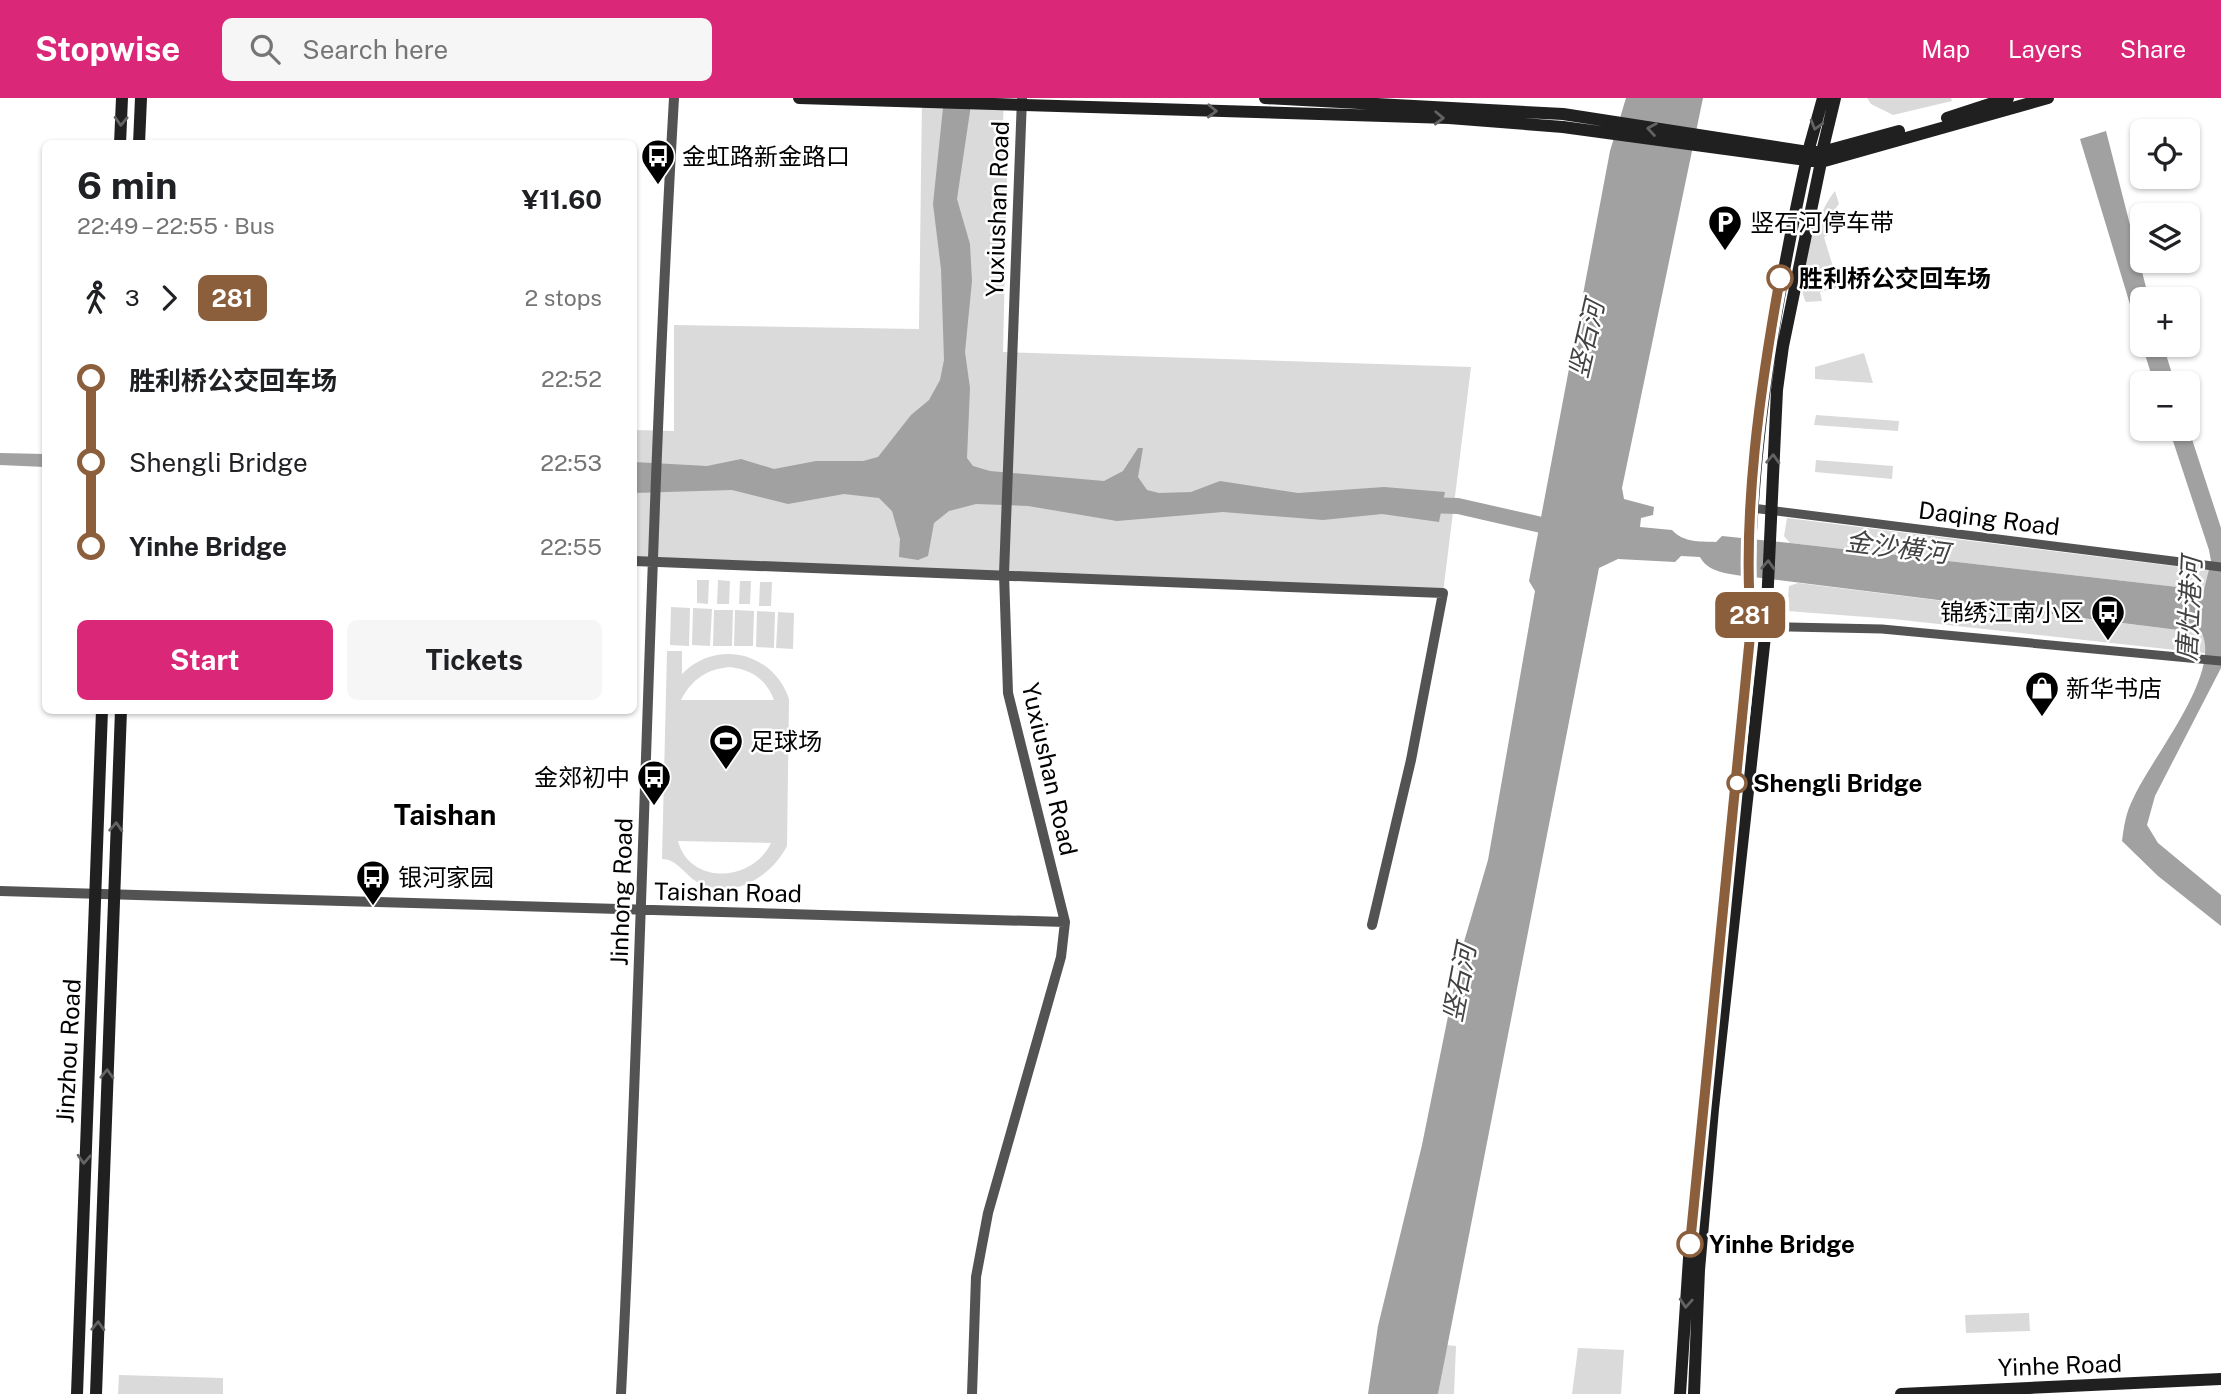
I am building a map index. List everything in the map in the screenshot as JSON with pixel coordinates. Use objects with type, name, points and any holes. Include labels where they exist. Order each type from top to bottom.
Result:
[{"type":"main road","points":[[120,140],[122,98]]},
{"type":"main road","points":[[139,140],[141,98]]},
{"type":"main road","points":[[799,98],[939,105],[1021,102],[1563,120]]},
{"type":"main road","points":[[1265,98],[1563,120],[1807,157],[1822,157],[2048,98]]},
{"type":"main road","points":[[1680,1394],[1690,1243],[1751,626],[1749,527],[1769,343],[1807,157],[1823,98]]},
{"type":"main road","points":[[1694,1394],[1699,1270],[1713,1109],[1766,626],[1783,345],[1835,98]]},
{"type":"main road","points":[[1822,157],[1989,101],[2008,98]]},
{"type":"main road","name":"Jinzhou Road","points":[[77,1394],[82,1185],[97,895],[102,714]]},
{"type":"main road","name":"Jinzhou Road","points":[[96,1394],[121,714]]},
{"type":"main road","name":"Yinhe Road","points":[[2045,1394],[2139,1389],[2221,1379]]},
{"type":"main road","name":"Yinhe Road","points":[[1901,1394],[2221,1386]]},
{"type":"street","name":"Jinhong Road","points":[[621,1394],[661,322],[674,98]]},
{"type":"street","points":[[1951,124],[1989,101]]},
{"type":"street","name":"Yuxiushan Road","points":[[972,1394],[976,1277],[988,1213],[1061,957],[1065,922],[1008,693],[1004,574],[1021,102]]},
{"type":"street","name":"Daqing Road","points":[[1752,508],[2221,567]]},
{"type":"street","points":[[637,561],[1443,593],[1411,760],[1371,925]]},
{"type":"street","points":[[1751,626],[1882,629],[2221,661]]},
{"type":"street","name":"Taishan Road","points":[[0,891],[1065,922]]},
{"type":"shaded area","points":[[922,98],[1004,98],[1003,124],[1008,134],[1003,352],[1471,367],[1443,593],[637,561],[637,430],[674,431],[674,325],[919,329]]},
{"type":"shaded area","points":[[1867,98],[1951,98],[1952,101],[1893,115],[1871,104]]},
{"type":"shaded area","points":[[1835,191],[1839,204],[1828,218],[1830,234],[1824,237],[1839,287],[1820,292],[1822,301],[1806,302],[1802,278],[1809,245],[1822,213]]},
{"type":"shaded area","points":[[1864,353],[1873,383],[1815,379],[1815,367]]},
{"type":"shaded area","points":[[1816,415],[1899,421],[1898,431],[1814,425]]},
{"type":"shaded area","points":[[1816,460],[1893,466],[1892,479],[1815,472]]},
{"type":"shaded area","points":[[1787,518],[2221,572],[2221,592],[1790,543],[1784,536]]},
{"type":"shaded area","points":[[697,580],[709,580],[708,604],[697,603]]},
{"type":"shaded area","points":[[718,580],[730,581],[729,604],[717,604]]},
{"type":"shaded area","points":[[740,581],[751,581],[750,604],[739,604]]},
{"type":"shaded area","points":[[760,582],[772,582],[771,606],[759,606]]},
{"type":"shaded area","points":[[1798,583],[2202,633],[2221,655],[1893,619],[1787,611],[1789,586]]},
{"type":"shaded area","points":[[671,607],[690,608],[689,646],[670,645]]},
{"type":"shaded area","points":[[693,608],[712,609],[710,646],[692,645]]},
{"type":"shaded area","points":[[714,610],[733,610],[732,646],[713,646]]},
{"type":"shaded area","points":[[735,610],[754,611],[753,646],[734,646]]},
{"type":"shaded area","points":[[757,611],[775,612],[774,648],[756,647]]},
{"type":"shaded area","points":[[778,612],[794,613],[793,649],[776,648]]},
{"type":"shaded area","points":[[667,651],[682,651],[682,674],[711,656],[727,654],[758,661],[782,683],[789,699],[787,846],[780,858],[759,877],[734,888],[707,886],[694,880],[675,864],[662,859]],"holes":[[[730,667],[745,670],[757,677],[767,686],[774,700],[681,700],[701,676]],[[678,841],[771,843],[751,865],[722,874],[695,866],[685,856]]]},
{"type":"shaded area","points":[[2029,1313],[2030,1331],[1966,1333],[1965,1315]]},
{"type":"shaded area","points":[[1447,1345],[1456,1346],[1454,1394],[1438,1394]]},
{"type":"shaded area","points":[[1578,1348],[1624,1350],[1621,1394],[1572,1394]]},
{"type":"shaded area","points":[[119,1375],[223,1378],[223,1394],[118,1394]]},
{"type":"water","points":[[944,98],[972,98],[957,199],[970,244],[972,281],[965,352],[970,388],[967,458],[973,466],[990,471],[1104,481],[1123,471],[1138,448],[1143,448],[1138,477],[1147,490],[1159,493],[1191,492],[1220,481],[1298,493],[1384,487],[1445,492],[1439,522],[1382,514],[1323,520],[1223,512],[1117,521],[1028,506],[976,504],[949,511],[934,523],[928,556],[918,560],[899,557],[900,539],[892,511],[879,498],[844,494],[788,504],[732,490],[637,493],[637,462],[707,466],[741,459],[774,469],[816,461],[863,461],[878,457],[911,415],[929,400],[940,380],[944,360],[941,269],[933,204]]},
{"type":"water","points":[[1626,98],[1703,98],[1622,488],[1624,499],[1654,507],[1653,515],[1641,518],[1640,527],[1672,530],[1682,537],[1698,541],[1716,542],[1722,536],[2204,590],[2211,561],[2209,550],[2173,441],[2193,441],[2221,528],[2221,668],[2155,796],[2147,825],[2158,843],[2221,895],[2221,926],[2158,876],[2122,841],[2131,804],[2181,717],[2202,671],[2205,651],[2202,633],[1736,575],[1711,568],[1700,557],[1681,556],[1675,562],[1618,559],[1599,568],[1438,1394],[1368,1394],[1378,1326],[1422,1145],[1461,952],[1488,860],[1535,591],[1529,581],[1610,151]]},
{"type":"water","points":[[2106,131],[2130,225],[2130,273],[2142,273],[2146,287],[2130,287],[2130,304],[2080,139]]},
{"type":"water","points":[[2146,357],[2167,357],[2171,371],[2150,371]]},
{"type":"water","points":[[0,453],[42,454],[42,467],[0,465]]},
{"type":"waterway","points":[[1423,505],[1458,506],[1559,529]]},
{"type":"bus line","name":"281","points":[[1690,1244],[1751,626],[1749,527],[1762,389],[1780,278]]},
{"type":"place","name":"金虹路新金路口","points":[[658,186]]},
{"type":"place","name":"竖石河停车带","points":[[1725,252]]},
{"type":"place","name":"胜利桥公交回车场","points":[[1780,278]]},
{"type":"place","name":"锦绣江南小区","points":[[2108,642]]},
{"type":"place","name":"新华书店","points":[[2042,718]]},
{"type":"place","name":"足球场","points":[[726,771]]},
{"type":"place","name":"Shengli Bridge","points":[[1737,783]]},
{"type":"place","name":"金郊初中","points":[[654,807]]},
{"type":"place","name":"银河家园","points":[[373,907]]},
{"type":"place","name":"Yinhe Bridge","points":[[1690,1244]]},
{"type":"district","name":"Taishan","points":[[445,814]]},
{"type":"water label","name":"竖石河","points":[[1586,339]]},
{"type":"water label","name":"金沙横河","points":[[1897,547]]},
{"type":"water label","name":"唐灶港河","points":[[2189,609]]},
{"type":"water label","name":"竖石河","points":[[1459,983]]}]
